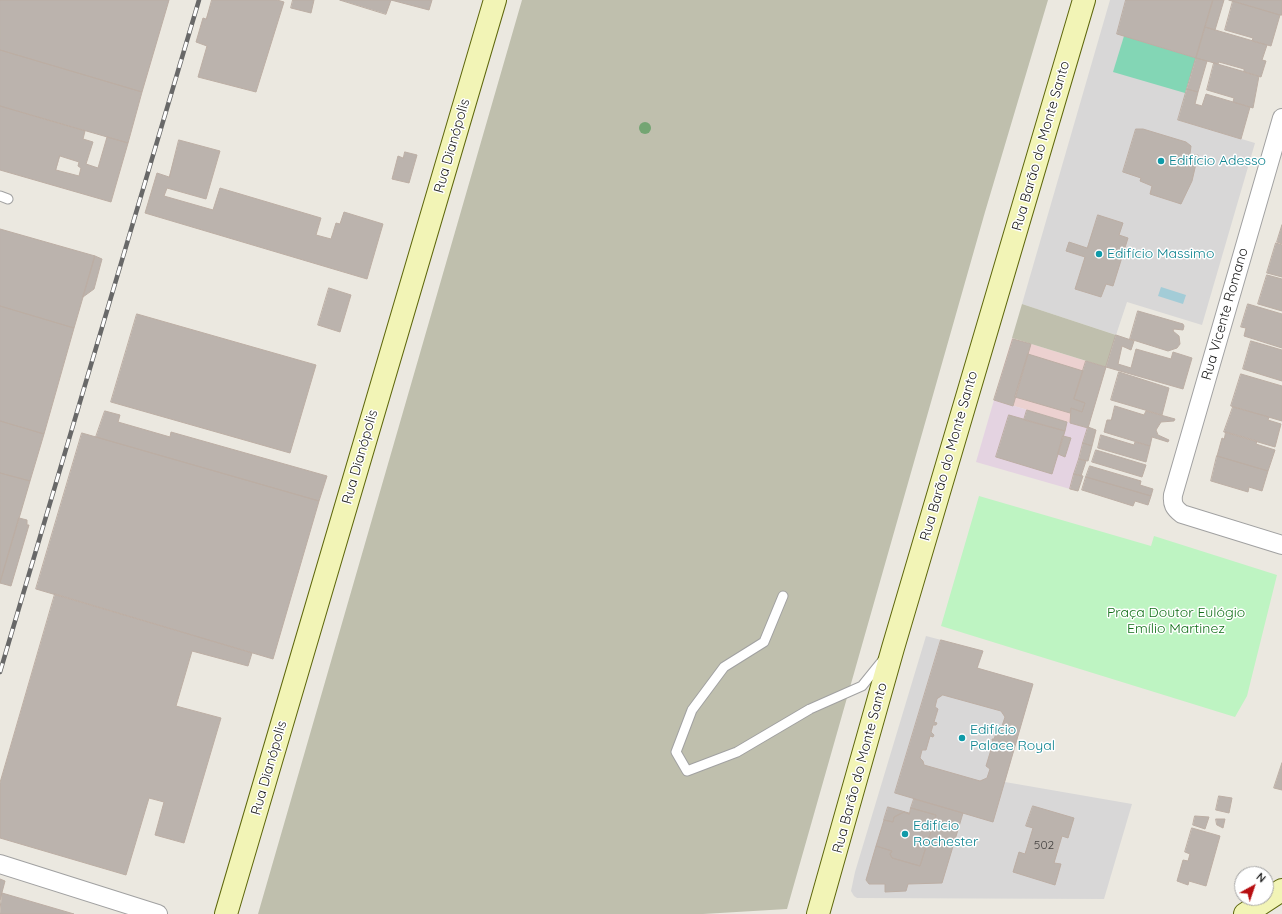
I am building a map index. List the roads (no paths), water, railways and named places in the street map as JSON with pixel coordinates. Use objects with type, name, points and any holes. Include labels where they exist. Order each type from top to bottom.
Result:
[{"type":"street","name":"Rua Dianópolis","points":[[226,914],[495,0]]},
{"type":"street","name":"Rua Barão do Monte Santo","points":[[818,914],[893,648],[1084,0]]},
{"type":"street","name":"Rua Vicente Romano","points":[[1282,118],[1172,495],[1172,502],[1175,509],[1182,514],[1282,545]]},
{"type":"street","points":[[0,864],[158,914]]},
{"type":"street","points":[[1245,914],[1282,890]]},
{"type":"lane","points":[[783,596],[764,642],[724,667],[692,710],[676,752],[687,771],[737,752],[810,709],[862,686],[893,648]]},
{"type":"water","points":[[1161,287],[1186,295],[1183,304],[1158,296]]},
{"type":"railway","points":[[0,672],[199,0]]},
{"type":"place","name":"Edifício Adesso","points":[[1161,161]]},
{"type":"place","name":"Edifício Massimo","points":[[1099,254]]},
{"type":"place","name":"Edifício Palace Royal","points":[[962,738]]},
{"type":"place","name":"Edifício Rochester","points":[[905,834]]},
{"type":"park label","name":"Praça Doutor Eulógio Emílio Martinez","points":[[1176,622]]}]
